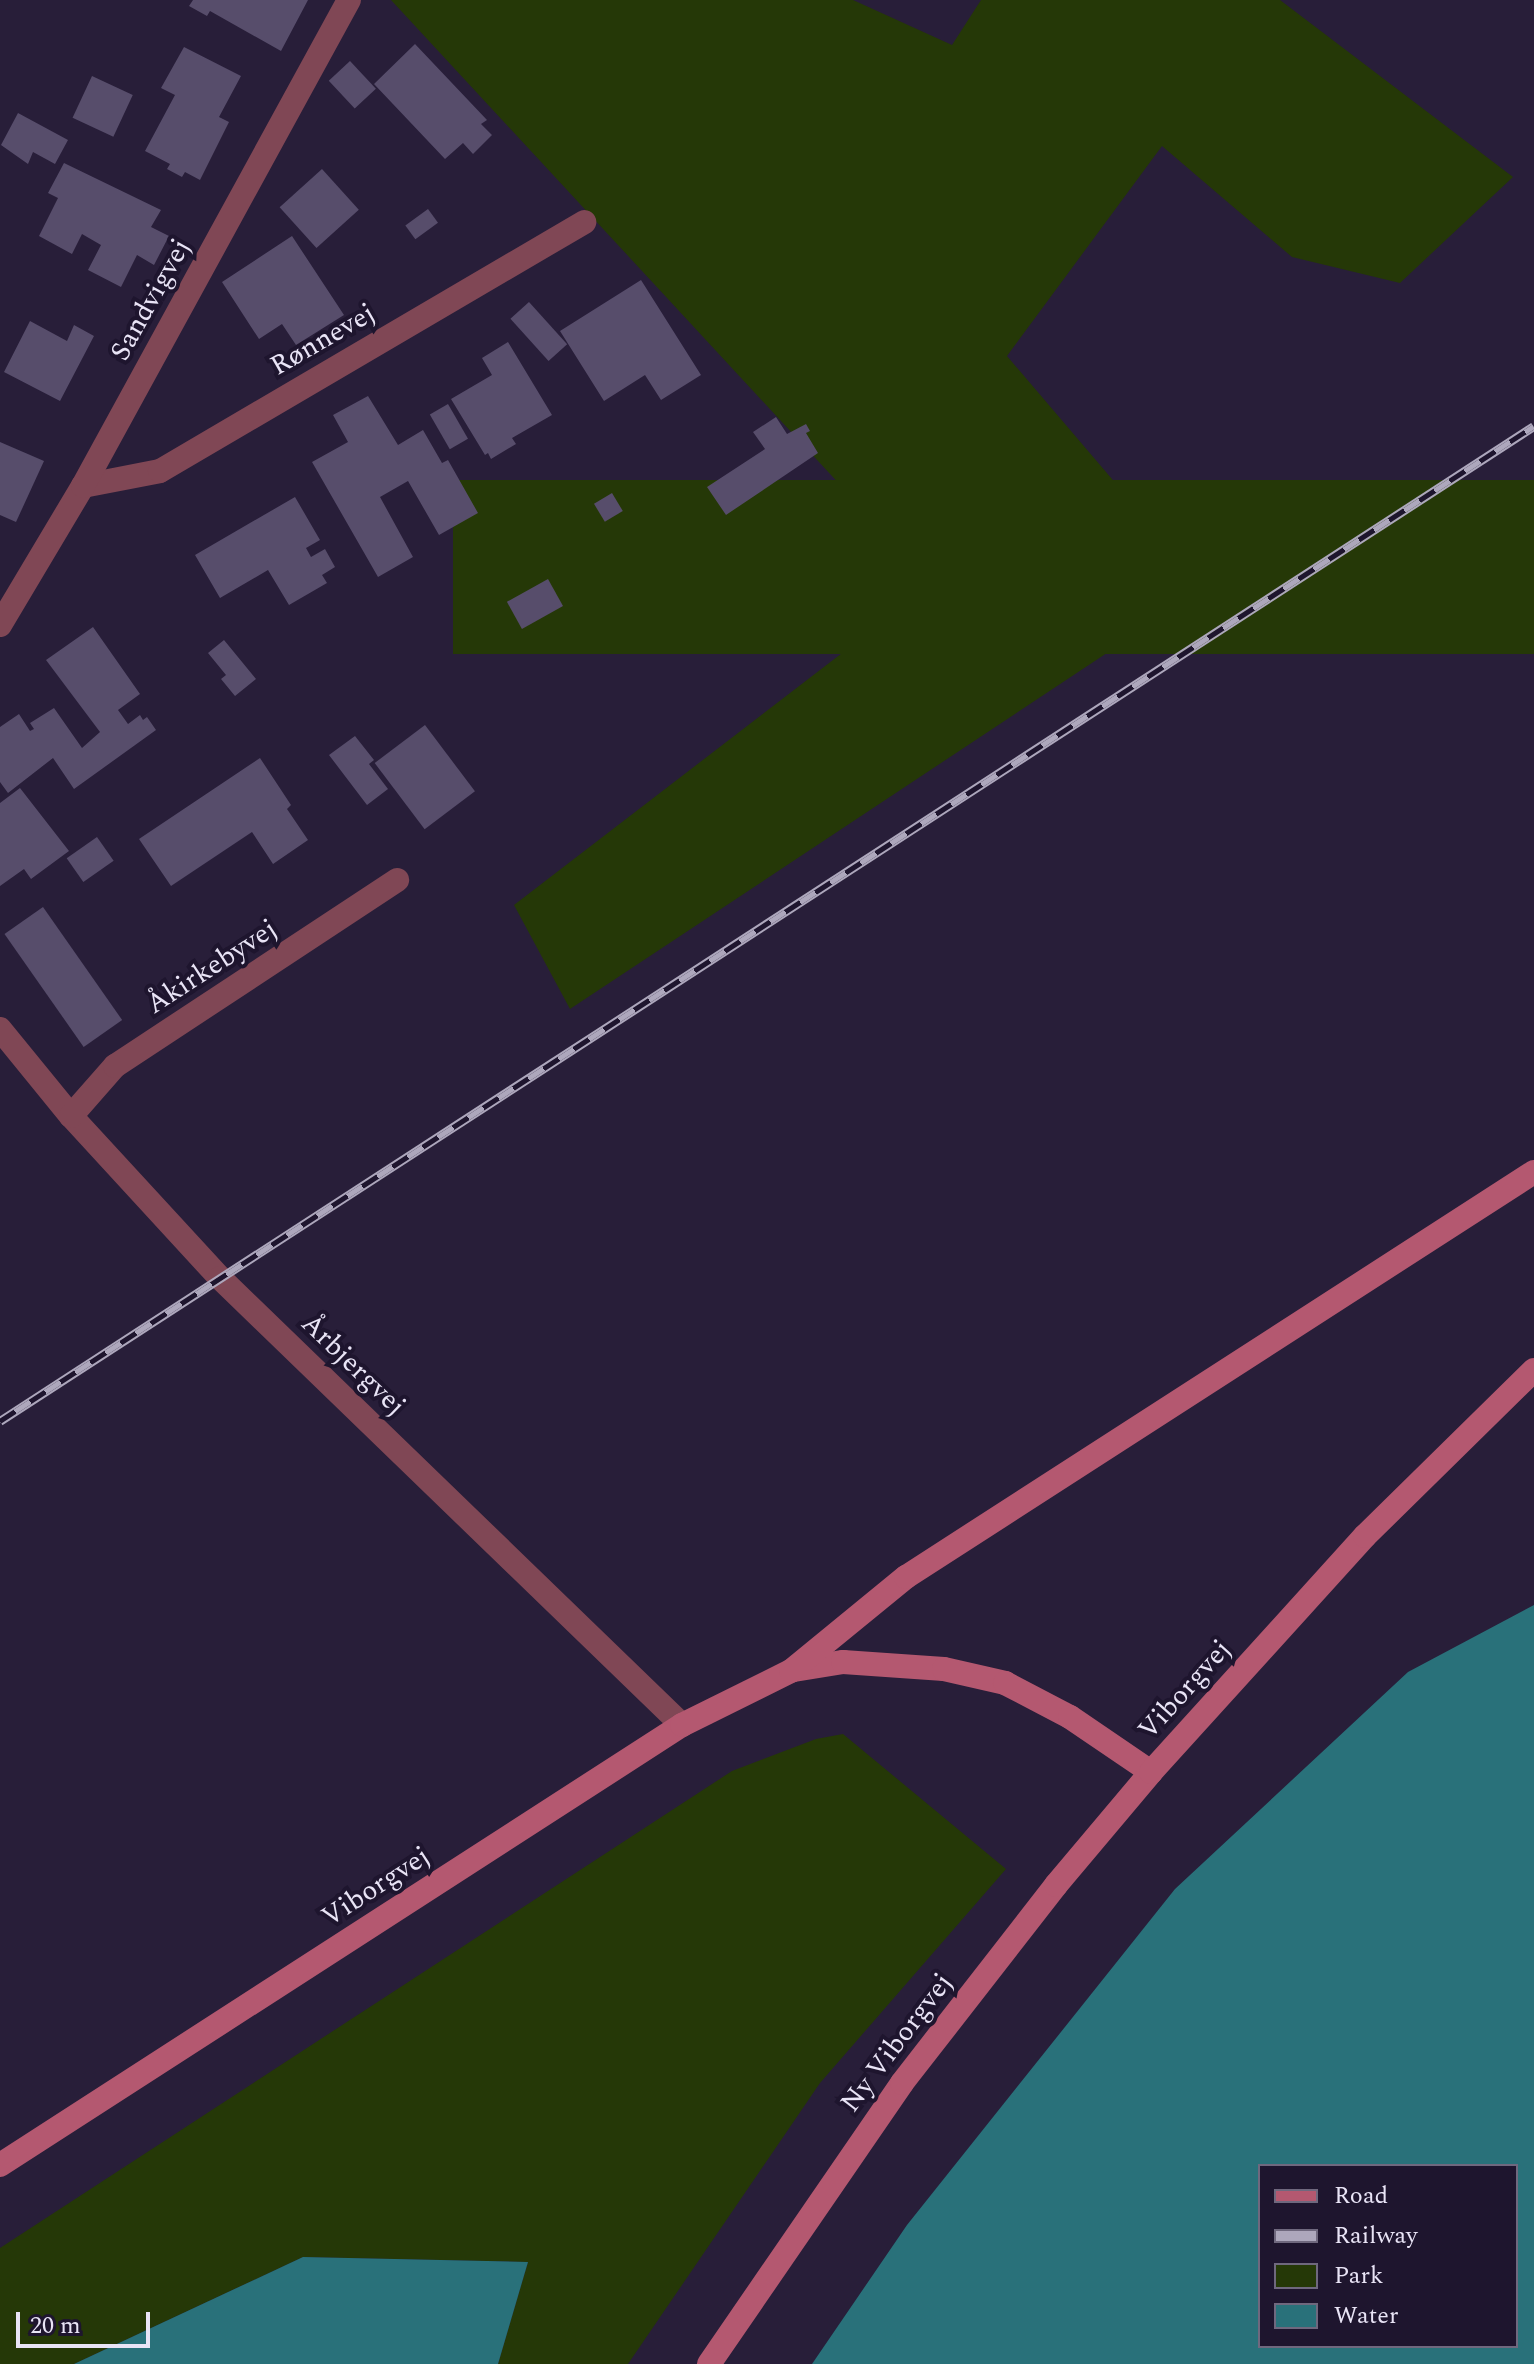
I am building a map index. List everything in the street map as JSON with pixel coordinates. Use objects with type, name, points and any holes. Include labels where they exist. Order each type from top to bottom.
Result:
[{"type":"street","name":"Sandvigvej","points":[[0,625],[83,486],[349,0]]},
{"type":"street","name":"Rønnevej","points":[[83,486],[160,471],[584,222]]},
{"type":"street","name":"Åkirkebyvej","points":[[71,1116],[115,1066],[397,880]]},
{"type":"street","name":"Årbjergvej","points":[[0,1029],[71,1116],[220,1278],[682,1725]]},
{"type":"street","name":"Viborgvej","points":[[0,2165],[682,1725],[791,1671],[906,1577],[1534,1172]]},
{"type":"street","name":"Viborgvej","points":[[791,1671],[843,1662],[944,1669],[1005,1683],[1070,1717],[1151,1772],[1365,1536],[1534,1370]]},
{"type":"street","name":"Ny Viborgvej","points":[[709,2364],[902,2083],[1056,1885],[1151,1772]]},
{"type":"green space","points":[[391,0],[853,0],[952,45],[981,0],[1280,0],[1513,177],[1400,283],[1292,257],[1162,146],[1007,356],[1205,588],[570,1009],[514,905],[932,584]]},
{"type":"green space","points":[[453,480],[1534,480],[1534,654],[453,654]]},
{"type":"green space","points":[[843,1734],[1006,1869],[820,2083],[628,2364],[498,2364],[528,2262],[303,2257],[74,2364],[0,2364],[0,2248],[732,1771],[816,1739]]},
{"type":"water","points":[[1534,1605],[1534,2364],[812,2364],[907,2225],[1175,1889],[1408,1672]]},
{"type":"water","points":[[303,2257],[528,2262],[498,2364],[74,2364]]},
{"type":"building","points":[[193,0],[308,0],[281,51],[210,11],[207,16],[189,6]]},
{"type":"building","points":[[415,44],[487,120],[481,124],[492,135],[473,154],[463,143],[445,159],[374,84]]},
{"type":"building","points":[[184,47],[241,76],[219,117],[229,122],[200,180],[185,172],[182,177],[167,169],[170,164],[145,151],[175,95],[161,88]]},
{"type":"building","points":[[350,61],[376,89],[355,109],[329,81]]},
{"type":"building","points":[[92,76],[133,95],[113,137],[73,118]]},
{"type":"building","points":[[18,113],[68,140],[55,164],[33,152],[28,164],[1,145]]},
{"type":"building","points":[[64,163],[161,210],[151,227],[169,236],[154,265],[137,255],[121,287],[88,270],[101,245],[82,234],[72,254],[39,236],[58,198],[48,193]]},
{"type":"building","points":[[322,169],[359,210],[316,248],[280,207]]},
{"type":"building","points":[[428,209],[438,223],[415,239],[405,225]]},
{"type":"building","points":[[292,236],[344,315],[296,345],[282,324],[259,339],[222,282]]},
{"type":"building","points":[[641,280],[701,375],[661,400],[645,375],[604,401],[560,331]]},
{"type":"building","points":[[529,302],[567,344],[549,361],[510,319]]},
{"type":"building","points":[[30,321],[67,341],[74,325],[94,336],[60,401],[4,372]]},
{"type":"building","points":[[508,342],[552,415],[512,438],[516,444],[491,459],[488,453],[485,455],[451,399],[492,375],[482,358]]},
{"type":"building","points":[[368,396],[398,445],[423,430],[442,463],[448,460],[478,513],[439,535],[408,481],[380,497],[413,557],[378,577],[312,462],[348,442],[333,415]]},
{"type":"building","points":[[448,404],[468,439],[450,449],[430,414]]},
{"type":"building","points":[[776,417],[787,434],[806,424],[810,431],[806,433],[818,453],[726,515],[707,487],[765,449],[753,432]]},
{"type":"building","points":[[0,442],[44,461],[16,522],[0,515]]},
{"type":"building","points":[[612,493],[623,511],[605,522],[594,504]]},
{"type":"building","points":[[295,497],[320,540],[306,548],[311,557],[325,549],[335,567],[322,575],[327,583],[289,605],[268,570],[220,598],[195,555]]},
{"type":"building","points":[[548,579],[563,606],[522,629],[507,602]]},
{"type":"building","points":[[93,627],[140,694],[118,710],[128,724],[140,715],[143,720],[147,717],[156,730],[74,789],[53,758],[8,793],[0,782],[0,727],[19,714],[30,731],[34,729],[30,723],[54,708],[82,748],[100,732],[46,660]]},
{"type":"building","points":[[224,640],[256,679],[235,696],[221,679],[226,675],[208,653]]},
{"type":"building","points":[[425,725],[475,791],[425,829],[375,763]]},
{"type":"building","points":[[355,736],[374,760],[369,764],[388,789],[367,805],[329,755]]},
{"type":"building","points":[[260,758],[291,805],[287,809],[308,840],[273,864],[252,832],[171,886],[139,839]]},
{"type":"building","points":[[20,788],[69,851],[31,879],[24,869],[0,886],[0,803]]},
{"type":"building","points":[[97,837],[114,861],[83,882],[67,858]]},
{"type":"building","points":[[43,907],[122,1020],[84,1047],[4,934]]},
{"type":"railway","points":[[0,1421],[1534,426]]}]
